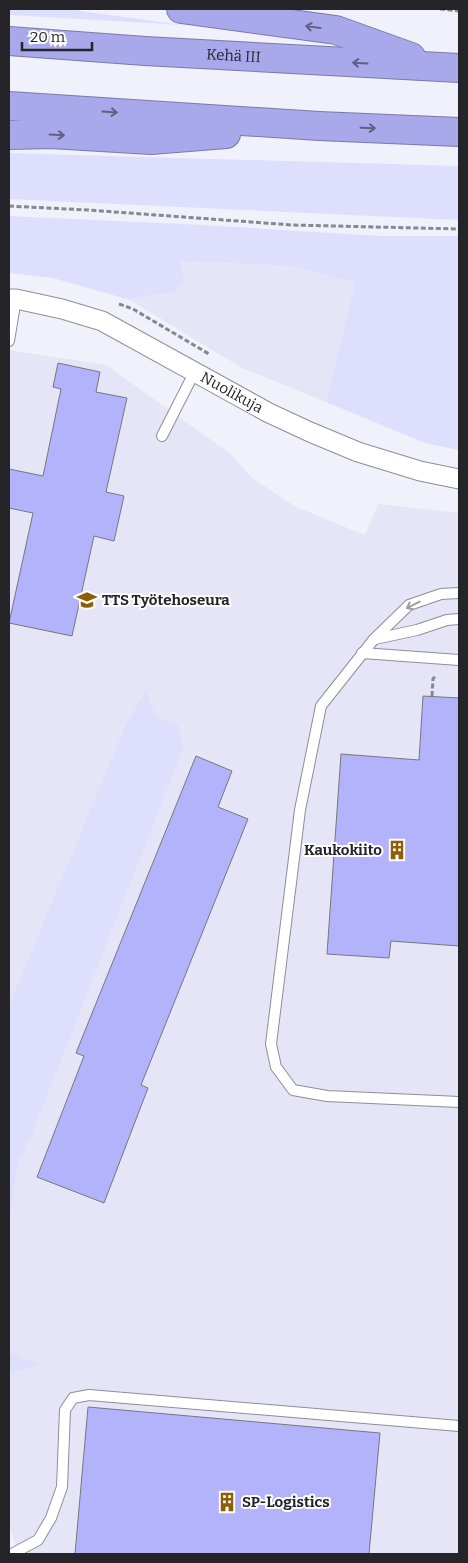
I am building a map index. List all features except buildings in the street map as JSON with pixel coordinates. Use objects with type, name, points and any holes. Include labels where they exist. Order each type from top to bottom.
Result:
[{"type":"highway","points":[[181,9],[336,30],[451,68]]},
{"type":"highway","name":"Kehä III","points":[[9,41],[145,51],[451,68]]},
{"type":"highway","points":[[9,106],[319,126],[459,132]]},
{"type":"highway","points":[[9,135],[51,134],[151,140],[319,126]]},
{"type":"street","name":"Nuolikuja","points":[[13,299],[62,309],[102,321],[269,413],[318,436],[358,452],[420,471],[459,479]]},
{"type":"lane","points":[[9,341],[13,299]]},
{"type":"lane","points":[[162,436],[194,371]]},
{"type":"lane","points":[[459,593],[441,594],[409,606],[374,639],[321,706],[299,820],[271,1044],[276,1067],[293,1090],[327,1096],[459,1102]]},
{"type":"lane","points":[[374,639],[417,630],[447,620],[459,619]]},
{"type":"lane","points":[[362,653],[459,660]]},
{"type":"lane","points":[[12,1554],[38,1540],[51,1518],[62,1487],[66,1410],[73,1398],[89,1394],[459,1426]]},
{"type":"path","points":[[440,9],[459,10]]},
{"type":"path","points":[[9,206],[292,225],[459,229]]},
{"type":"path","points":[[115,302],[133,309],[209,354]]},
{"type":"shaded area","points":[[9,9],[66,9],[183,25],[9,15]]},
{"type":"shaded area","points":[[9,153],[459,166],[459,220],[9,199]]},
{"type":"shaded area","points":[[9,216],[380,236],[459,236],[459,450],[425,443],[326,402],[355,283],[292,266],[178,261],[183,276],[182,283],[176,292],[149,295],[130,300],[53,278],[9,273]]},
{"type":"shaded area","points":[[177,261],[292,266],[355,283],[326,402],[242,368],[130,300],[149,295]]},
{"type":"shaded area","points":[[9,350],[106,365],[232,455],[252,478],[296,507],[365,535],[378,504],[459,513],[459,1554],[19,1554],[9,1526]]},
{"type":"shaded area","points":[[145,691],[157,718],[178,725],[183,748],[32,1134],[18,1161],[9,1222],[9,1006],[125,727]]},
{"type":"shaded area","points":[[9,1352],[41,1365],[9,1372]]},
{"type":"place","name":"TTS Työtehoseura","points":[[87,600]]},
{"type":"place","name":"Kaukokiito","points":[[397,850]]},
{"type":"place","name":"SP-Logistics","points":[[227,1502]]}]
